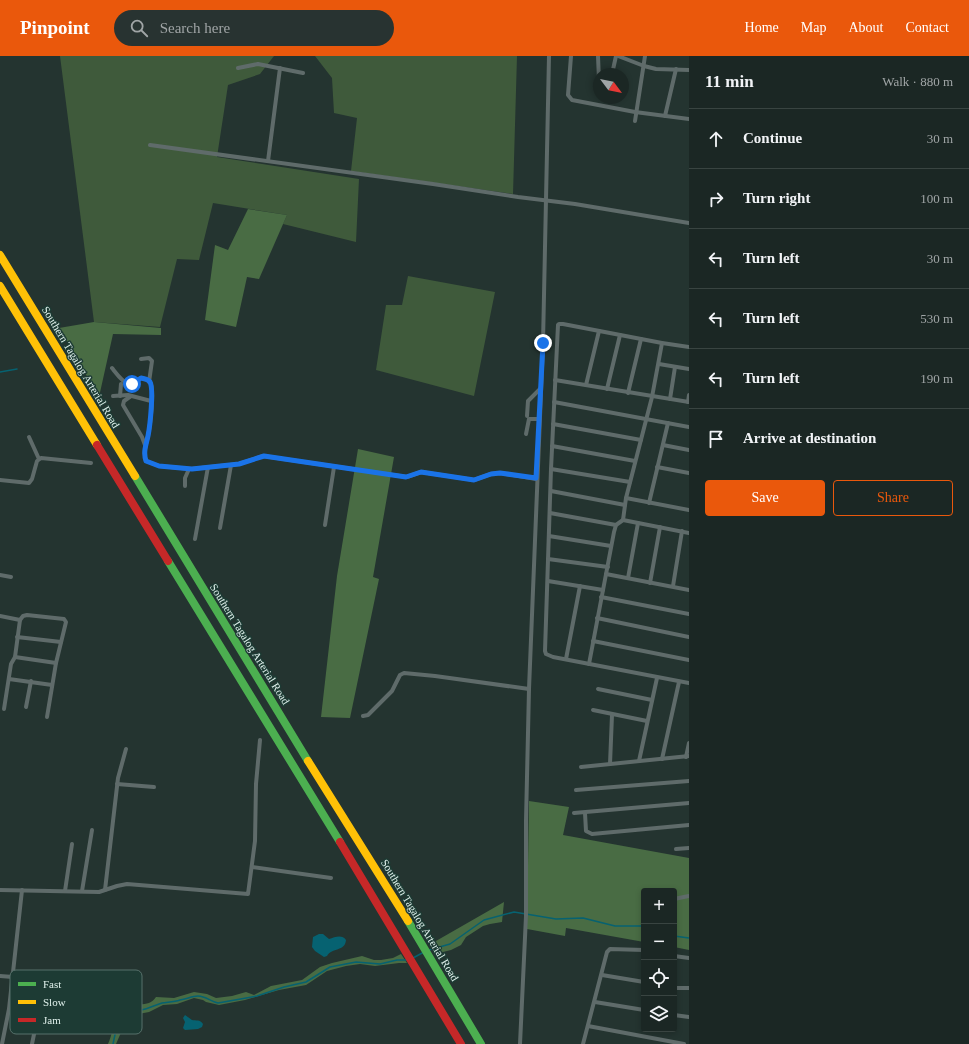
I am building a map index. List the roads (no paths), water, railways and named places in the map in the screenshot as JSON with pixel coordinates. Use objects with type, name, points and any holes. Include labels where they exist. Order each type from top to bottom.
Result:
[{"type":"highway","name":"Southern Tagalog Arterial Road","points":[[0,255],[438,970],[481,1044]]},
{"type":"highway","points":[[0,286],[194,601],[461,1044]]},
{"type":"street","points":[[520,1044],[526,914],[528,689],[543,343],[549,56]]},
{"type":"street","points":[[571,56],[568,95],[570,99],[575,102],[689,119]]},
{"type":"street","points":[[598,56],[598,68]]},
{"type":"street","points":[[614,68],[617,56],[644,66],[689,70]]},
{"type":"street","points":[[635,121],[635,112],[645,56]]},
{"type":"street","points":[[238,68],[258,64],[303,73]]},
{"type":"street","points":[[268,161],[280,68]]},
{"type":"street","points":[[665,116],[676,69]]},
{"type":"street","points":[[150,145],[545,200],[689,223]]},
{"type":"street","points":[[689,346],[662,343],[563,324],[559,324],[557,328],[550,470],[545,651],[548,656],[689,683]]},
{"type":"street","points":[[586,385],[599,331]]},
{"type":"street","points":[[607,389],[620,335]]},
{"type":"street","points":[[628,392],[641,339]]},
{"type":"street","points":[[623,520],[626,498],[645,419],[652,397],[662,343]]},
{"type":"street","points":[[141,359],[149,358],[152,361],[150,382],[152,401],[144,454],[146,461],[149,463],[159,466],[189,469],[239,464],[264,456],[406,477],[421,472],[474,480],[491,474],[500,473],[536,478]]},
{"type":"street","points":[[659,364],[689,370]]},
{"type":"street","points":[[670,399],[675,367]]},
{"type":"street","points":[[112,368],[129,384],[132,384],[141,378],[147,379],[150,382]]},
{"type":"street","points":[[555,380],[688,402],[689,395]]},
{"type":"street","points":[[120,396],[121,384]]},
{"type":"street","points":[[527,416],[528,402],[541,388]]},
{"type":"street","points":[[113,396],[132,396],[152,401]]},
{"type":"street","points":[[132,396],[124,402],[123,405],[142,437],[146,448]]},
{"type":"street","points":[[554,402],[689,427]]},
{"type":"street","points":[[526,434],[529,419],[539,419]]},
{"type":"street","points":[[649,503],[668,423]]},
{"type":"street","points":[[553,424],[641,440]]},
{"type":"street","points":[[29,437],[39,459]]},
{"type":"street","points":[[663,445],[689,450]]},
{"type":"street","points":[[552,446],[635,461]]},
{"type":"street","points":[[39,459],[91,463]]},
{"type":"street","points":[[0,480],[29,483],[32,479],[35,466],[39,459]]},
{"type":"street","points":[[220,528],[231,465]]},
{"type":"street","points":[[325,525],[334,466]]},
{"type":"street","points":[[196,539],[208,467]]},
{"type":"street","points":[[657,467],[689,473]]},
{"type":"street","points":[[185,486],[185,480],[189,469]]},
{"type":"street","points":[[550,470],[630,482]]},
{"type":"street","points":[[550,491],[625,505]]},
{"type":"street","points":[[626,498],[689,509]]},
{"type":"street","points":[[550,513],[616,525]]},
{"type":"street","points":[[589,664],[616,525],[623,520],[689,532]]},
{"type":"street","points":[[628,578],[638,523]]},
{"type":"street","points":[[650,582],[660,527]]},
{"type":"street","points":[[673,586],[682,531]]},
{"type":"street","points":[[549,536],[611,546]]},
{"type":"street","points":[[548,559],[608,567]]},
{"type":"street","points":[[606,574],[689,590]]},
{"type":"street","points":[[0,575],[11,577]]},
{"type":"street","points":[[548,581],[603,590]]},
{"type":"street","points":[[566,660],[580,586]]},
{"type":"street","points":[[601,597],[689,614]]},
{"type":"street","points":[[4,709],[12,664],[15,657],[20,620],[23,616],[27,615],[64,619],[66,622],[56,663],[47,717]]},
{"type":"street","points":[[0,616],[20,620]]},
{"type":"street","points":[[597,618],[689,636]]},
{"type":"street","points":[[17,637],[61,642]]},
{"type":"street","points":[[593,641],[689,660]]},
{"type":"street","points":[[15,657],[56,663]]},
{"type":"street","points":[[363,716],[368,714],[392,691],[400,675],[404,673],[528,689]]},
{"type":"street","points":[[639,761],[657,678]]},
{"type":"street","points":[[9,679],[52,685]]},
{"type":"street","points":[[26,707],[31,681]]},
{"type":"street","points":[[662,759],[679,682]]},
{"type":"street","points":[[598,689],[652,700]]},
{"type":"street","points":[[593,710],[647,721]]},
{"type":"street","points":[[610,764],[612,715]]},
{"type":"street","points":[[0,890],[99,892],[127,884],[248,894],[255,830],[260,740]]},
{"type":"street","points":[[581,767],[688,756],[689,743]]},
{"type":"street","points":[[106,890],[117,784],[126,749]]},
{"type":"street","points":[[576,790],[689,782]]},
{"type":"street","points":[[117,784],[154,787]]},
{"type":"street","points":[[574,813],[689,803]]},
{"type":"street","points":[[585,813],[586,831],[592,834],[689,825]]},
{"type":"street","points":[[82,891],[92,830]]},
{"type":"street","points":[[65,891],[72,844]]},
{"type":"street","points":[[676,849],[689,848]]},
{"type":"street","points":[[252,867],[331,878]]},
{"type":"street","points":[[14,970],[22,890]]},
{"type":"street","points":[[677,898],[689,896]]},
{"type":"street","points":[[583,1044],[608,952],[610,949],[641,950]]},
{"type":"street","points":[[677,956],[689,958]]},
{"type":"street","points":[[602,974],[641,981]]},
{"type":"street","points":[[0,976],[10,977]]},
{"type":"street","points":[[677,988],[689,988]]},
{"type":"street","points":[[2,1044],[10,1001]]},
{"type":"street","points":[[595,1002],[641,1010]]},
{"type":"street","points":[[677,1015],[689,1017]]},
{"type":"street","points":[[588,1026],[684,1044]]},
{"type":"street","points":[[32,1044],[34,1034]]},
{"type":"water","points":[[323,934],[329,939],[338,936],[342,937],[346,940],[345,944],[341,948],[332,951],[324,957],[312,947],[313,937]]},
{"type":"water","points":[[185,1015],[192,1020],[201,1021],[203,1024],[202,1027],[198,1029],[185,1030],[183,1028],[185,1022],[183,1018]]},
{"type":"waterway","points":[[0,372],[17,369]]},
{"type":"waterway","points":[[429,950],[450,944],[484,920],[514,912],[556,919],[583,918],[615,926],[641,926]]},
{"type":"waterway","points":[[677,936],[689,938]]},
{"type":"waterway","points":[[413,958],[424,952]]},
{"type":"waterway","points":[[142,1009],[162,1003],[196,996],[201,996],[218,1003],[257,996],[284,987],[306,982],[330,967],[356,962],[380,964],[397,960],[408,960]]},
{"type":"waterway","points":[[113,1044],[115,1034]]}]
